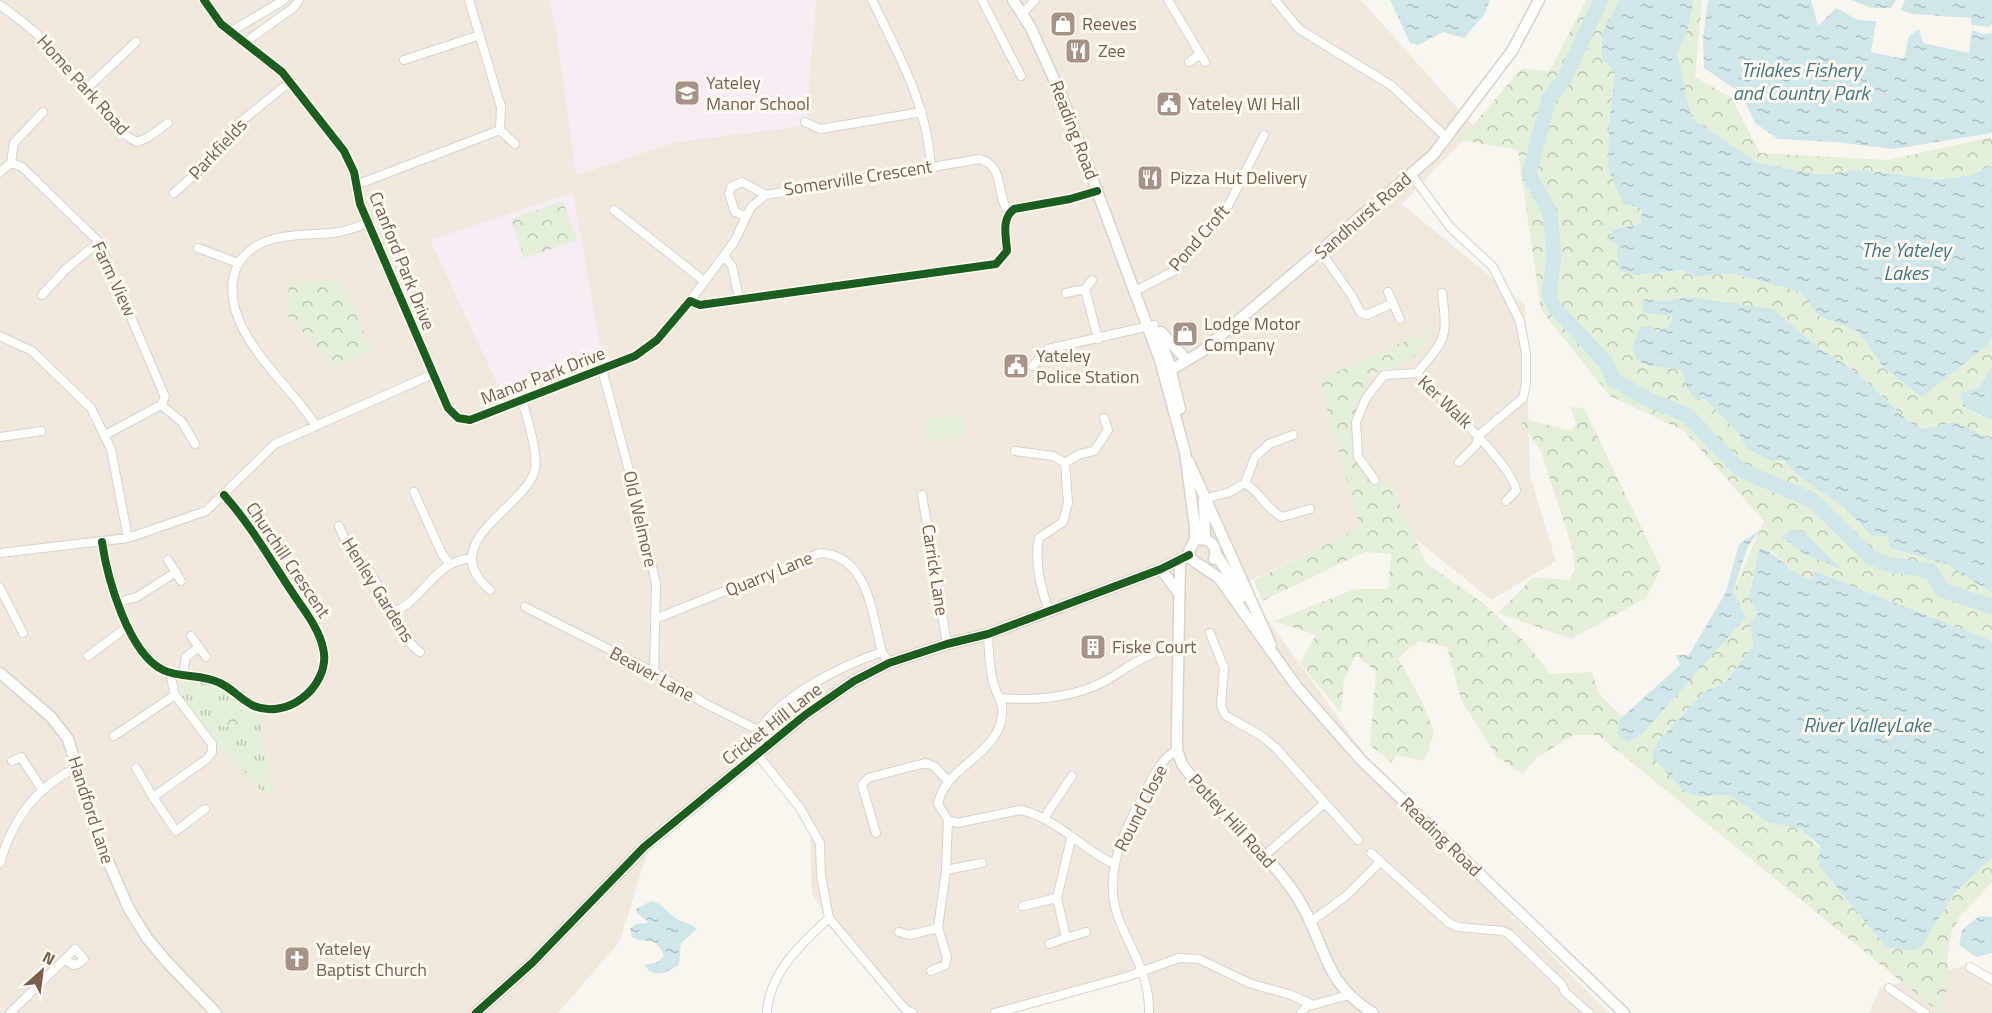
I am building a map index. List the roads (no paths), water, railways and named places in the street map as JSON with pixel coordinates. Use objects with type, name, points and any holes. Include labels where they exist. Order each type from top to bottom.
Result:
[{"type":"street","name":"Cranford Park Drive","points":[[204,0],[220,24],[282,72],[344,151],[354,172],[368,222],[433,374]]},
{"type":"street","points":[[230,32],[284,0]]},
{"type":"street","points":[[244,43],[293,8],[299,0]]},
{"type":"street","points":[[469,0],[501,107],[500,130],[515,144]]},
{"type":"street","points":[[872,0],[918,95],[929,137],[931,166]]},
{"type":"street","points":[[982,0],[1021,75]]},
{"type":"street","name":"Reading Road","points":[[1013,0],[1051,71],[1166,367],[1180,411],[1179,423],[1200,540]]},
{"type":"street","points":[[1022,14],[1035,0]]},
{"type":"street","points":[[1168,0],[1203,58],[1189,62]]},
{"type":"street","points":[[1275,0],[1299,29],[1392,86],[1447,138]]},
{"type":"street","name":"Sandhurst Road","points":[[1166,367],[1186,357],[1321,252],[1411,174],[1447,138],[1512,51],[1539,0]]},
{"type":"street","name":"Home Park Road","points":[[0,5],[57,54],[125,136],[137,142],[147,138],[168,123]]},
{"type":"street","points":[[404,60],[480,35]]},
{"type":"street","points":[[86,90],[136,42]]},
{"type":"street","name":"Parkfields","points":[[174,193],[221,151],[234,128],[290,82]]},
{"type":"street","points":[[0,172],[11,163],[14,143],[43,112]]},
{"type":"street","points":[[805,122],[820,129],[922,112]]},
{"type":"street","points":[[357,185],[500,130]]},
{"type":"street","name":"Pond Croft","points":[[1136,291],[1174,271],[1228,206],[1264,135]]},
{"type":"street","name":"Somerville Crescent","points":[[690,301],[724,256],[751,207],[766,195],[980,159],[989,162],[996,170],[1003,205],[1009,213]]},
{"type":"street","name":"Farm View","points":[[11,163],[21,166],[99,242],[165,397],[161,405]]},
{"type":"street","points":[[1411,174],[1450,227],[1493,267],[1520,321],[1526,354],[1526,384],[1523,398],[1479,435],[1476,446],[1459,462]]},
{"type":"street","points":[[745,216],[735,212],[729,194],[736,182],[742,182],[766,195]]},
{"type":"street","points":[[690,301],[700,304],[793,293],[996,264],[1007,250],[1005,224],[1009,213],[1014,209],[1070,199],[1097,191]]},
{"type":"street","points":[[614,210],[704,281]]},
{"type":"street","points":[[316,426],[303,406],[262,358],[240,322],[232,301],[232,280],[238,263],[249,251],[263,242],[280,236],[343,234],[368,222]]},
{"type":"street","points":[[42,295],[66,268],[99,242]]},
{"type":"street","points":[[198,248],[238,263]]},
{"type":"street","points":[[1321,252],[1352,296],[1360,312],[1367,315],[1393,303]]},
{"type":"street","points":[[724,256],[732,266],[738,298]]},
{"type":"street","points":[[1066,292],[1085,290],[1092,280]]},
{"type":"street","points":[[1085,290],[1098,339]]},
{"type":"street","points":[[1388,292],[1400,318]]},
{"type":"street","points":[[1417,373],[1444,341],[1446,325],[1442,294]]},
{"type":"street","name":"Manor Park Drive","points":[[433,374],[447,408],[458,418],[470,420],[635,356],[657,340],[690,301]]},
{"type":"street","points":[[1033,366],[1048,349],[1151,326],[1186,357]]},
{"type":"street","points":[[0,336],[32,351],[54,369],[92,408],[111,449],[128,538]]},
{"type":"street","name":"Old Welmore","points":[[602,369],[639,508],[656,584],[654,672]]},
{"type":"street","name":"Ker Walk","points":[[1375,480],[1358,457],[1356,422],[1359,412],[1384,375],[1417,373],[1436,396],[1479,435],[1515,486],[1516,491],[1506,501]]},
{"type":"street","points":[[0,553],[128,538],[206,511],[275,444],[433,374]]},
{"type":"street","points":[[490,590],[478,577],[472,558],[478,538],[534,474],[536,460],[522,400]]},
{"type":"street","points":[[105,435],[161,405],[182,422],[195,444]]},
{"type":"street","points":[[1065,463],[1080,454],[1094,451],[1108,430],[1104,418]]},
{"type":"street","points":[[0,437],[41,432]]},
{"type":"street","points":[[1204,500],[1230,492],[1245,483],[1255,457],[1269,444],[1293,435]]},
{"type":"street","points":[[1014,451],[1053,456],[1065,463]]},
{"type":"street","name":"Reading Road","points":[[1185,452],[1204,500],[1214,514],[1247,595],[1263,624],[1277,662]]},
{"type":"street","points":[[1049,611],[1043,594],[1036,550],[1039,538],[1063,522],[1068,503],[1065,463]]},
{"type":"street","points":[[1245,483],[1260,493],[1270,511],[1282,517],[1310,509]]},
{"type":"street","points":[[414,492],[442,554],[449,563]]},
{"type":"street","name":"Churchill Crescent","points":[[170,673],[183,673],[220,683],[255,707],[268,709],[292,706],[308,694],[318,681],[324,663],[324,648],[318,633],[224,495]]},
{"type":"street","name":"Carrick Lane","points":[[922,495],[947,644]]},
{"type":"street","name":"Reading Road","points":[[1204,500],[1200,540],[1185,558],[1202,565],[1226,585],[1277,662],[1322,719],[1361,760],[1616,1009],[1624,1013]]},
{"type":"street","name":"Henley Gardens","points":[[339,526],[344,541],[369,572],[400,631],[420,652]]},
{"type":"street","name":"Reading Road","points":[[1200,540],[1213,543],[1216,554],[1250,609],[1263,624]]},
{"type":"street","points":[[102,542],[106,568],[126,627],[154,665],[170,673],[175,695],[212,744],[212,752],[207,759],[153,797]]},
{"type":"street","name":"Quarry Lane","points":[[655,619],[820,553],[828,554],[848,563],[860,575],[882,652],[889,663]]},
{"type":"street","points":[[1202,565],[1210,564],[1216,554]]},
{"type":"street","points":[[391,613],[404,608],[449,563],[472,558]]},
{"type":"street","points":[[1177,750],[1180,669],[1178,591],[1185,558]]},
{"type":"street","name":"Cricket Hill Lane","points":[[476,1013],[532,963],[644,848],[758,753],[854,681],[889,663],[947,644],[988,634],[1185,558]]},
{"type":"street","points":[[168,560],[181,581]]},
{"type":"street","points":[[1161,569],[1178,591]]},
{"type":"street","points":[[118,602],[137,597],[176,572]]},
{"type":"street","points":[[0,588],[23,633]]},
{"type":"street","name":"Beaver Lane","points":[[525,608],[654,672],[706,704],[758,730]]},
{"type":"street","points":[[88,656],[126,627]]},
{"type":"street","points":[[1210,633],[1224,668],[1221,706],[1225,715],[1263,737],[1276,748],[1358,840]]},
{"type":"street","points":[[931,971],[945,965],[946,957],[938,928],[946,870],[948,820],[938,804],[941,792],[948,782],[985,748],[997,732],[1002,716],[1001,698],[994,687],[988,634]]},
{"type":"street","points":[[191,636],[206,657]]},
{"type":"street","points":[[183,673],[186,657],[199,647]]},
{"type":"street","name":"Cricket Hill Lane","points":[[758,730],[810,685],[844,666],[882,652]]},
{"type":"street","points":[[1001,698],[1033,701],[1058,697],[1105,681],[1136,660],[1152,654]]},
{"type":"street","name":"Handford Lane","points":[[0,674],[51,717],[68,739],[98,838],[129,909],[147,938],[167,962],[216,1013]]},
{"type":"street","points":[[114,736],[175,695]]},
{"type":"street","points":[[758,730],[754,742],[758,753],[800,808],[820,843],[820,876],[829,918],[905,1009],[913,1013]]},
{"type":"street","name":"Potley Hill Road","points":[[1177,750],[1192,777],[1264,856],[1300,902],[1328,968],[1348,995],[1373,1013]]},
{"type":"street","name":"Round Close","points":[[1149,1013],[1143,970],[1121,925],[1113,901],[1114,864],[1127,826],[1146,791],[1164,760],[1177,750]]},
{"type":"street","points":[[12,761],[21,757],[41,788]]},
{"type":"street","points":[[876,832],[863,793],[862,785],[868,778],[925,763],[934,766],[948,782]]},
{"type":"street","points":[[0,863],[6,841],[18,819],[41,788],[57,776],[78,767]]},
{"type":"street","points":[[136,768],[176,831],[205,809]]},
{"type":"street","points":[[1044,819],[1072,776]]},
{"type":"street","points":[[1264,856],[1325,803]]},
{"type":"street","points":[[948,820],[957,823],[1020,810],[1044,819],[1071,839],[1114,864]]},
{"type":"street","points":[[1066,938],[1057,898],[1071,839]]},
{"type":"street","points":[[1371,853],[1449,923],[1458,927],[1503,931],[1509,934],[1562,985],[1565,992],[1589,1013]]},
{"type":"street","points":[[946,870],[982,862]]},
{"type":"street","points":[[1309,923],[1346,896],[1380,862]]},
{"type":"street","points":[[1023,906],[1057,898]]},
{"type":"street","points":[[766,1013],[767,1000],[781,971],[799,946],[829,918]]},
{"type":"street","points":[[900,932],[909,935],[938,928]]},
{"type":"street","points":[[1049,944],[1086,933]]},
{"type":"street","points":[[995,1013],[1179,958],[1199,959],[1249,983],[1291,995],[1309,1004],[1342,999],[1348,995]]},
{"type":"street","points":[[10,1013],[66,960]]},
{"type":"street","points":[[1970,967],[1992,980]]},
{"type":"street","points":[[1889,988],[1925,1013]]},
{"type":"street","points":[[1301,1013],[1309,1004]]},
{"type":"water","points":[[1390,0],[1490,0],[1484,15],[1464,38],[1443,32],[1418,45],[1410,43]]},
{"type":"water","name":"The Yateley Lakes","points":[[1619,0],[1693,0],[1689,25],[1677,54],[1692,119],[1758,163],[1824,175],[1858,169],[1938,180],[1972,175],[1992,165],[1992,337],[1989,344],[1922,397],[1886,370],[1857,331],[1819,316],[1801,292],[1730,273],[1694,277],[1682,270],[1638,275],[1618,271],[1617,244],[1609,240],[1613,230],[1641,223],[1642,209],[1623,203],[1608,169],[1609,125],[1615,71],[1602,59],[1602,34]]},
{"type":"water","name":"Trilakes Fishery and Country Park","points":[[1708,0],[1811,0],[1818,26],[1836,8],[1858,20],[1876,21],[1871,52],[1904,59],[1909,36],[1919,29],[1923,43],[1969,53],[1972,30],[1984,34],[1992,33],[1992,133],[1894,149],[1835,142],[1778,139],[1755,123],[1741,93],[1704,68],[1703,38]]},
{"type":"water","points":[[1851,0],[1896,0],[1891,8],[1872,8]]},
{"type":"water","points":[[1905,0],[1992,0],[1992,24],[1988,27],[1971,25],[1971,18],[1912,14],[1901,10]]},
{"type":"water","points":[[1688,297],[1773,309],[1815,345],[1859,374],[1910,423],[1923,429],[1955,422],[1992,440],[1992,593],[1946,564],[1890,548],[1887,536],[1872,536],[1846,509],[1797,475],[1784,460],[1772,461],[1746,448],[1738,432],[1705,399],[1695,399],[1687,388],[1682,370],[1650,366],[1638,361],[1632,348],[1640,327],[1652,326],[1656,332],[1670,326],[1673,316],[1642,313],[1643,299],[1666,301]]},
{"type":"water","points":[[1992,366],[1992,420],[1963,407],[1960,393],[1979,388]]},
{"type":"water","points":[[1760,530],[1748,546],[1733,591],[1746,617],[1643,733],[1627,742],[1617,734],[1619,720],[1680,665],[1676,655],[1689,655],[1726,592],[1739,544]]},
{"type":"water","points":[[1802,530],[1841,569],[1805,554],[1781,537],[1790,531]]},
{"type":"water","name":"River ValleyLake","points":[[1760,548],[1774,555],[1805,578],[1812,580],[1814,571],[1992,641],[1992,857],[1954,894],[1921,947],[1910,951],[1886,947],[1819,866],[1820,846],[1800,829],[1768,822],[1730,795],[1698,796],[1685,792],[1652,757],[1657,742],[1705,691],[1724,684],[1753,646],[1750,624],[1758,613],[1749,596]]},
{"type":"water","points":[[651,901],[661,905],[675,918],[697,929],[681,943],[679,965],[660,973],[648,970],[645,965],[656,963],[664,956],[660,949],[654,942],[632,937],[630,929],[636,924],[649,923],[638,914],[636,909]]},
{"type":"water","points":[[1979,916],[1992,917],[1992,953],[1976,957],[1959,945],[1962,930]]},
{"type":"waterway","points":[[1601,0],[1564,79],[1549,98],[1529,174],[1550,213],[1554,256],[1549,295],[1556,309],[1606,363],[1613,379],[1645,398],[1687,415],[1740,470],[1812,500],[1871,558],[1891,565],[1931,571],[1942,590],[1992,607]]},
{"type":"place","name":"Reeves","points":[[1063,24]]},
{"type":"place","name":"Zee","points":[[1078,51]]},
{"type":"place","name":"Yateley Manor School","points":[[687,93]]},
{"type":"place","name":"Yateley WI Hall","points":[[1169,104]]},
{"type":"place","name":"Pizza Hut Delivery","points":[[1150,178]]},
{"type":"place","name":"Lodge Motor Company","points":[[1185,334]]},
{"type":"place","name":"Yateley Police Station","points":[[1016,366]]},
{"type":"place","name":"Fiske Court","points":[[1093,647]]},
{"type":"place","name":"Yateley Baptist Church","points":[[297,959]]}]
